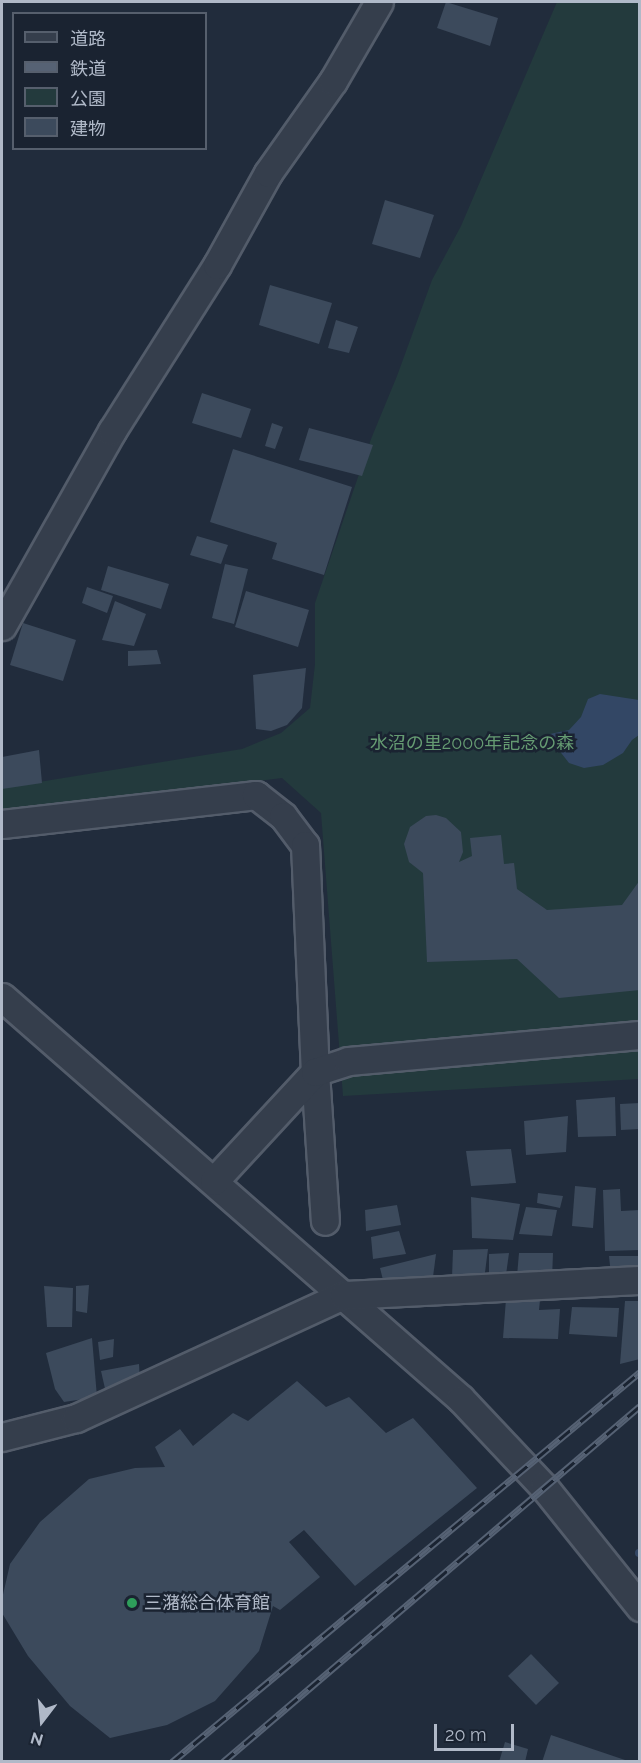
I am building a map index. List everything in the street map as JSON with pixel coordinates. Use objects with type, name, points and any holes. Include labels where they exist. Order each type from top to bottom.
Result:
[{"type":"street","points":[[2,626],[112,431],[217,265],[268,173],[333,81],[371,5]]},
{"type":"street","points":[[2,824],[256,795],[283,816],[305,845],[315,1072],[325,1221]]},
{"type":"street","points":[[2,997],[462,1399],[517,1457],[592,1545],[639,1607]]},
{"type":"street","points":[[214,1181],[315,1072],[348,1061],[639,1035]]},
{"type":"street","points":[[2,1437],[76,1418],[344,1295],[639,1280]]},
{"type":"green space","name":"水沼の里2000年記念の森","points":[[557,2],[639,2],[639,1079],[343,1096],[321,813],[282,778],[2,812],[2,788],[242,749],[281,733],[310,708],[315,664],[315,603],[371,439],[432,280],[461,226]]},
{"type":"water","points":[[600,694],[639,700],[639,735],[632,740],[623,753],[603,765],[584,768],[569,763],[551,740],[550,734],[569,730],[581,717],[588,699]]},
{"type":"building","points":[[446,2],[498,18],[490,46],[437,28]]},
{"type":"building","points":[[385,200],[434,215],[420,258],[372,244]]},
{"type":"building","points":[[270,285],[332,303],[319,344],[259,325]]},
{"type":"building","points":[[336,320],[358,327],[349,353],[328,348]]},
{"type":"building","points":[[202,393],[251,409],[241,438],[192,423]]},
{"type":"building","points":[[272,423],[283,427],[275,449],[265,446]]},
{"type":"building","points":[[309,428],[373,445],[362,476],[299,460]]},
{"type":"building","points":[[233,449],[352,487],[324,575],[272,559],[277,543],[210,522]]},
{"type":"building","points":[[197,536],[228,545],[221,564],[190,555]]},
{"type":"building","points":[[225,564],[248,569],[234,624],[212,618]]},
{"type":"building","points":[[108,566],[169,584],[161,609],[101,590]]},
{"type":"building","points":[[87,587],[113,596],[107,613],[82,603]]},
{"type":"building","points":[[246,591],[309,610],[298,647],[235,627]]},
{"type":"building","points":[[115,601],[146,614],[134,646],[102,640]]},
{"type":"building","points":[[23,623],[76,640],[63,681],[10,665]]},
{"type":"building","points":[[157,650],[161,664],[128,666],[128,651]]},
{"type":"building","points":[[306,668],[302,708],[287,725],[271,731],[256,729],[253,675]]},
{"type":"building","points":[[39,750],[42,783],[2,789],[2,757]]},
{"type":"building","points":[[436,815],[446,818],[461,832],[463,852],[459,862],[472,856],[470,838],[501,835],[504,864],[514,863],[517,889],[547,910],[622,905],[640,880],[640,990],[559,998],[517,959],[427,962],[423,873],[409,862],[404,844],[410,827],[426,816]]},
{"type":"building","points":[[615,1097],[616,1136],[578,1137],[576,1100]]},
{"type":"building","points":[[640,1103],[640,1129],[621,1130],[620,1104]]},
{"type":"building","points":[[568,1116],[566,1152],[526,1155],[524,1121]]},
{"type":"building","points":[[511,1149],[516,1183],[471,1186],[466,1151]]},
{"type":"building","points":[[575,1186],[596,1188],[593,1228],[572,1226]]},
{"type":"building","points":[[620,1189],[621,1211],[640,1210],[640,1250],[605,1251],[603,1190]]},
{"type":"building","points":[[538,1193],[563,1196],[560,1208],[537,1203]]},
{"type":"building","points":[[471,1197],[520,1204],[513,1240],[472,1238]]},
{"type":"building","points":[[397,1205],[401,1225],[366,1231],[365,1210]]},
{"type":"building","points":[[526,1207],[557,1210],[552,1236],[519,1234]]},
{"type":"building","points":[[399,1231],[406,1254],[373,1259],[371,1237]]},
{"type":"building","points":[[488,1249],[484,1280],[452,1278],[453,1250]]},
{"type":"building","points":[[509,1253],[505,1282],[489,1282],[489,1254]]},
{"type":"building","points":[[519,1253],[553,1253],[552,1279],[517,1276]]},
{"type":"building","points":[[436,1254],[433,1277],[384,1284],[380,1268]]},
{"type":"building","points":[[609,1256],[640,1256],[640,1272],[611,1275]]},
{"type":"building","points":[[89,1285],[87,1313],[76,1311],[76,1286]]},
{"type":"building","points":[[44,1286],[73,1288],[72,1327],[47,1327]]},
{"type":"building","points":[[506,1299],[540,1300],[539,1310],[560,1309],[558,1339],[503,1338]]},
{"type":"building","points":[[625,1301],[640,1301],[640,1359],[620,1364]]},
{"type":"building","points":[[572,1307],[619,1308],[617,1337],[569,1334]]},
{"type":"building","points":[[92,1338],[97,1397],[64,1402],[55,1389],[46,1353]]},
{"type":"building","points":[[114,1339],[113,1357],[100,1360],[98,1342]]},
{"type":"building","points":[[139,1364],[140,1382],[106,1393],[101,1371]]},
{"type":"building","points":[[297,1381],[326,1407],[349,1397],[386,1433],[413,1418],[477,1488],[355,1586],[304,1530],[289,1542],[320,1577],[280,1610],[273,1606],[259,1651],[215,1701],[167,1725],[110,1738],[70,1706],[28,1656],[2,1613],[2,1599],[10,1564],[40,1522],[89,1479],[135,1468],[165,1467],[155,1447],[180,1429],[193,1446],[233,1413],[248,1421]]},
{"type":"building","points":[[531,1654],[559,1683],[536,1705],[508,1676]]},
{"type":"building","points":[[551,1735],[628,1761],[628,1762],[542,1762]]},
{"type":"building","points":[[505,1742],[528,1749],[525,1762],[499,1762]]},
{"type":"railway","points":[[172,1762],[640,1372]]},
{"type":"railway","points":[[223,1762],[640,1406]]},
{"type":"place","name":"三潴総合体育館","points":[[132,1603]]}]
